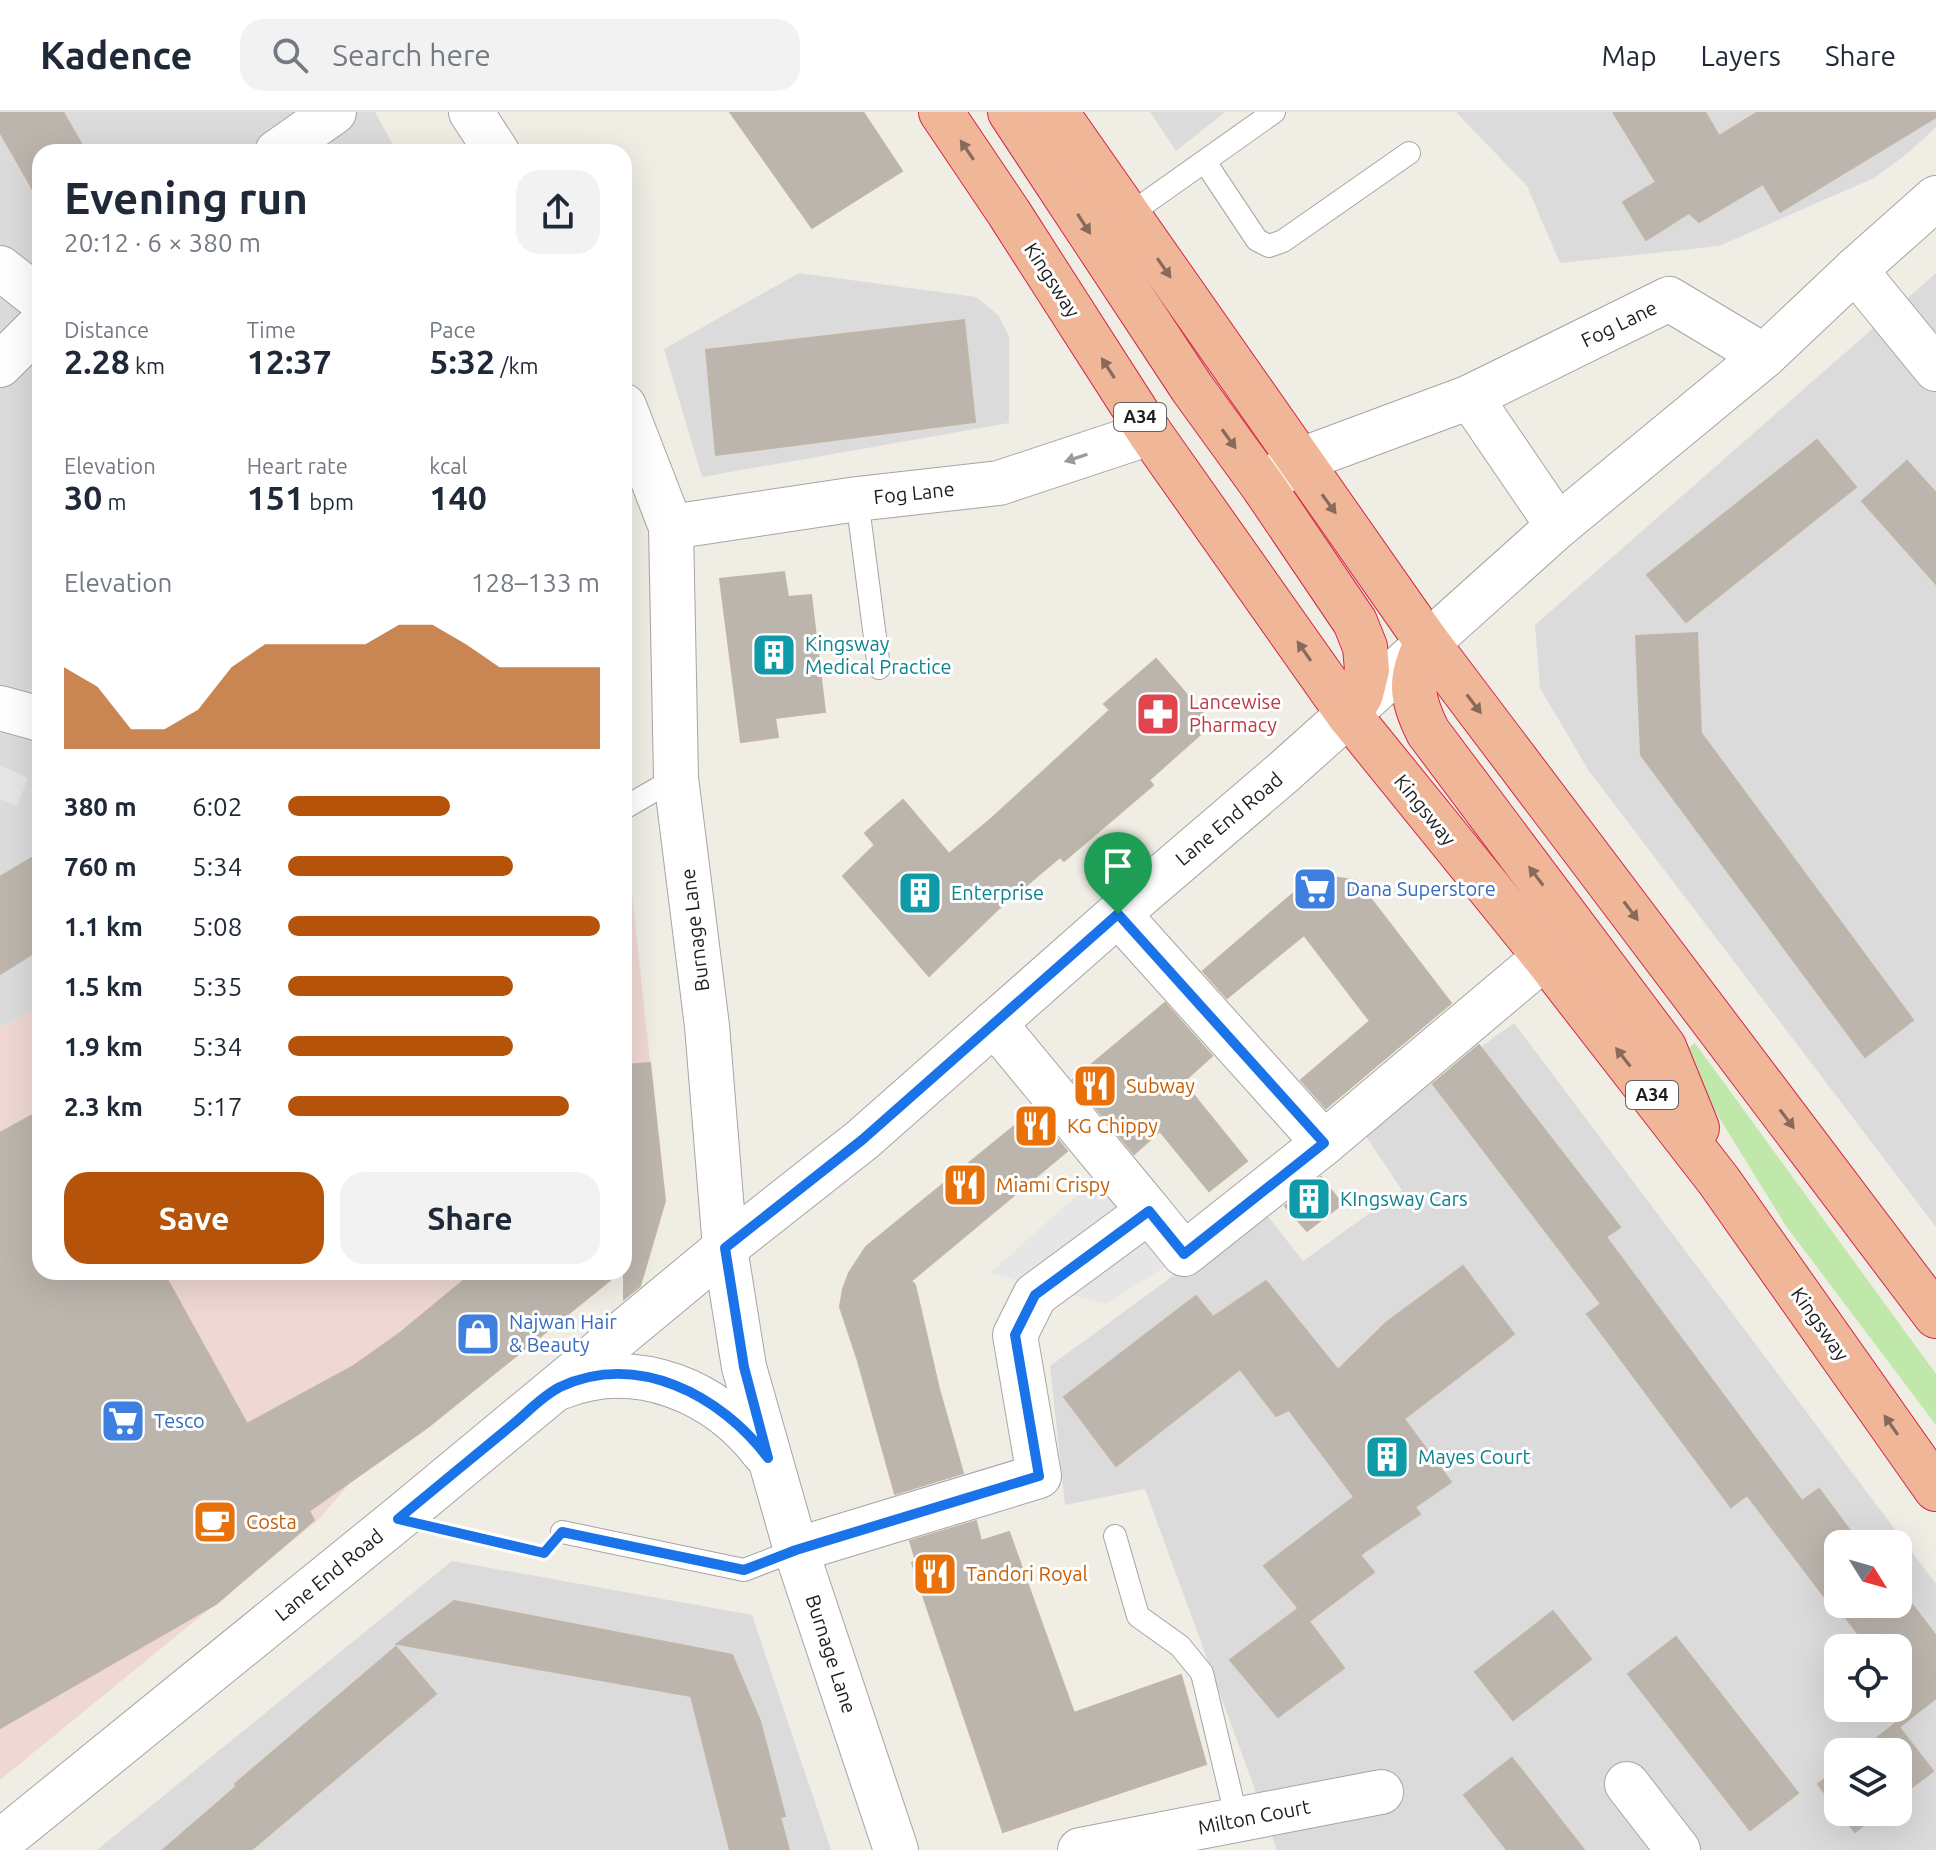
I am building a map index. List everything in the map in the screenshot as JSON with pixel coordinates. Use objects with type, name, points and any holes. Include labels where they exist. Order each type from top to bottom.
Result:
[{"type":"highway","name":"Kingsway","points":[[941,112],[1150,433],[1349,715],[1545,957],[1719,1181],[1936,1489]]},
{"type":"highway","points":[[1010,112],[1192,388],[1355,622],[1365,647],[1367,670],[1361,694],[1349,715]]},
{"type":"highway","points":[[1056,112],[1427,642],[1936,1316]]},
{"type":"highway","points":[[1009,213],[1055,181]]},
{"type":"highway","points":[[1427,642],[1414,675],[1413,692],[1417,710],[1428,732],[1664,1047],[1719,1181]]},
{"type":"street","points":[[288,144],[334,112]]},
{"type":"street","points":[[471,112],[492,144]]},
{"type":"street","points":[[1349,715],[1558,526],[1764,356],[1936,198]]},
{"type":"street","points":[[0,268],[32,293]]},
{"type":"street","points":[[1855,270],[1936,369]]},
{"type":"street","name":"Fog Lane","points":[[1263,486],[1298,461],[1470,397],[1669,299],[1764,356]]},
{"type":"street","points":[[0,365],[32,333]]},
{"type":"street","points":[[1470,397],[1558,526]]},
{"type":"street","name":"Burnage Lane","points":[[632,427],[671,527],[676,778],[707,1026],[725,1248],[744,1367],[796,1550],[896,1850]]},
{"type":"street","name":"Fog Lane","points":[[671,527],[857,499],[999,483],[1150,433]]},
{"type":"street","points":[[0,708],[32,717]]},
{"type":"street","name":"Lane End Road","points":[[0,1842],[725,1248],[862,1140],[1349,715]]},
{"type":"street","points":[[1118,914],[1324,1143]]},
{"type":"street","points":[[994,1023],[1184,1254],[1324,1143],[1545,957]]},
{"type":"street","points":[[796,1550],[1039,1476],[1015,1335],[1035,1295],[1149,1211]]},
{"type":"street","name":"Burnage Lane","points":[[556,1389],[576,1381],[608,1375],[645,1377],[674,1385],[714,1404],[733,1418],[768,1458]]},
{"type":"street","points":[[1627,1784],[1678,1850]]},
{"type":"street","name":"Milton Court","points":[[1080,1850],[1381,1792]]},
{"type":"lane","points":[[1127,216],[1274,112]]},
{"type":"lane","points":[[1205,162],[1257,240],[1269,246],[1283,241],[1409,153]]},
{"type":"lane","points":[[857,499],[879,668]]},
{"type":"lane","points":[[632,803],[676,778]]},
{"type":"lane","points":[[562,1532],[744,1570],[796,1550]]},
{"type":"lane","points":[[1115,1536],[1138,1616],[1180,1646],[1202,1673],[1237,1820]]},
{"type":"path","points":[[398,1519],[544,1553],[562,1532]]},
{"type":"shaded area","points":[[0,112],[375,112],[393,144],[32,144],[32,1010],[0,1028]]},
{"type":"shaded area","points":[[1150,112],[1225,112],[1176,151]]},
{"type":"shaded area","points":[[1456,112],[1936,112],[1936,127],[1874,178],[1719,246],[1560,263],[1527,186]]},
{"type":"shaded area","points":[[799,273],[976,297],[998,315],[1009,336],[1009,423],[702,477],[664,349]]},
{"type":"shaded area","points":[[1936,273],[1936,1227],[1589,771],[1540,688],[1535,625]]},
{"type":"shaded area","points":[[0,765],[28,778],[17,806],[0,799]]},
{"type":"shaded area","points":[[632,894],[665,1201],[658,1228],[632,1261]]},
{"type":"shaded area","name":"Tesco","points":[[32,1010],[32,1280],[610,1280],[428,1427],[350,1483],[318,1520],[0,1780],[0,1028]]},
{"type":"shaded area","points":[[1514,1023],[1895,1530],[1824,1530],[1824,1618],[1912,1618],[1912,1552],[1936,1584],[1936,1850],[1277,1850],[1145,1489],[1065,1505],[1050,1366],[1263,1210],[1303,1261],[1402,1190],[1363,1132]]},
{"type":"shaded area","points":[[1104,1171],[1181,1257],[1106,1304],[990,1273]]},
{"type":"shaded area","points":[[452,1561],[752,1615],[831,1850],[97,1850]]},
{"type":"green space","points":[[1695,1043],[1936,1374],[1936,1425],[1786,1226],[1680,1054]]},
{"type":"building","points":[[0,112],[63,112],[81,144],[32,144],[32,188],[0,132]]},
{"type":"building","points":[[730,112],[863,112],[902,171],[812,228]]},
{"type":"building","points":[[1613,112],[1705,112],[1719,136],[1758,112],[1936,112],[1936,117],[1780,212],[1763,184],[1699,222],[1689,213],[1646,240],[1623,202],[1656,182]]},
{"type":"building","points":[[964,320],[975,422],[716,455],[706,350]]},
{"type":"building","points":[[1817,440],[1856,487],[1686,622],[1647,575]]},
{"type":"building","points":[[1907,461],[1936,493],[1936,584],[1862,501]]},
{"type":"building","name":"Kingsway Medical Practice","points":[[784,572],[788,597],[811,595],[825,712],[775,718],[778,737],[741,742],[720,579]]},
{"type":"building","points":[[1697,633],[1701,733],[1913,1020],[1865,1057],[1641,755],[1636,636]]},
{"type":"building","points":[[1156,659],[1212,724],[1149,780],[1153,785],[1064,861],[1060,857],[997,910],[929,976],[843,876],[875,845],[865,833],[903,800],[949,854],[1110,710],[1104,704]]},
{"type":"building","points":[[32,858],[32,954],[0,974],[0,877]]},
{"type":"building","points":[[1333,877],[1357,881],[1451,1003],[1326,1108],[1301,1080],[1370,1021],[1304,935],[1227,998],[1203,971],[1310,879]]},
{"type":"building","points":[[1165,1003],[1212,1056],[1183,1082],[1247,1161],[1209,1191],[1160,1131],[1134,1154],[1073,1080]]},
{"type":"building","points":[[1479,1045],[1620,1227],[1606,1237],[1802,1501],[1819,1489],[1850,1530],[1824,1530],[1824,1596],[1747,1495],[1731,1507],[1587,1314],[1601,1304],[1433,1084]]},
{"type":"building","points":[[650,1063],[665,1201],[640,1286],[624,1299],[624,1280],[632,1280],[632,1064]]},
{"type":"building","points":[[1034,1110],[1067,1151],[911,1281],[915,1285],[939,1389],[963,1473],[895,1494],[840,1307],[843,1289],[849,1273],[866,1247]]},
{"type":"building","name":"Tesco","points":[[32,1115],[32,1280],[167,1280],[247,1424],[352,1367],[400,1333],[464,1280],[610,1280],[428,1427],[309,1511],[314,1520],[216,1604],[0,1728],[0,1133]]},
{"type":"building","name":"KIngsway Cars","points":[[1321,1177],[1342,1204],[1307,1231],[1285,1206]]},
{"type":"building","name":"Mayes Court","points":[[1463,1266],[1514,1334],[1404,1419],[1451,1482],[1415,1507],[1420,1514],[1360,1555],[1374,1572],[1309,1621],[1264,1566],[1354,1497],[1289,1410],[1276,1416],[1240,1369],[1116,1466],[1064,1397],[1196,1296],[1213,1317],[1266,1281],[1338,1370],[1387,1322]]},
{"type":"building","points":[[976,1521],[981,1541],[1009,1532],[1074,1713],[1181,1675],[1206,1764],[1003,1832],[912,1563],[916,1561],[910,1541]]},
{"type":"building","points":[[454,1601],[732,1655],[760,1721],[785,1816],[780,1817],[789,1850],[730,1850],[691,1696],[397,1644]]},
{"type":"building","points":[[1912,1604],[1936,1636],[1936,1698],[1912,1717],[1912,1634],[1858,1634],[1846,1618],[1912,1618]]},
{"type":"building","points":[[1299,1608],[1344,1668],[1278,1717],[1230,1660]]},
{"type":"building","points":[[1553,1611],[1591,1659],[1513,1720],[1475,1672]]},
{"type":"building","points":[[1676,1637],[1798,1793],[1750,1830],[1628,1674]]},
{"type":"building","points":[[396,1647],[436,1694],[251,1850],[163,1850],[237,1786],[235,1784]]},
{"type":"building","points":[[1898,1722],[1905,1722],[1899,1727],[1908,1738],[1877,1738],[1896,1723],[1898,1727]]},
{"type":"building","points":[[1912,1744],[1933,1771],[1912,1787]]},
{"type":"building","points":[[1512,1758],[1584,1850],[1507,1850],[1464,1795]]},
{"type":"place","name":"Kingsway Medical Practice","points":[[774,655]]},
{"type":"place","name":"Lancewise Pharmacy","points":[[1158,714]]},
{"type":"place","name":"Dana Superstore","points":[[1315,889]]},
{"type":"place","name":"Enterprise","points":[[920,893]]},
{"type":"place","name":"Subway","points":[[1095,1086]]},
{"type":"place","name":"KG Chippy","points":[[1036,1126]]},
{"type":"place","name":"Miami Crispy","points":[[965,1185]]},
{"type":"place","name":"KIngsway Cars","points":[[1309,1199]]},
{"type":"place","name":"Najwan Hair & Beauty","points":[[478,1334]]},
{"type":"place","name":"Tesco","points":[[123,1421]]},
{"type":"place","name":"Mayes Court","points":[[1387,1457]]},
{"type":"place","name":"Costa","points":[[215,1522]]},
{"type":"place","name":"Tandori Royal","points":[[935,1574]]},
{"type":"route","points":[[1118,914],[1324,1143],[1184,1254],[1149,1211],[1035,1295],[1015,1335],[1039,1476],[796,1550],[744,1570],[562,1532],[544,1553],[398,1519],[556,1389],[597,1376],[645,1377],[695,1393],[733,1418],[768,1458],[744,1367],[725,1248],[862,1140],[1118,914]]}]
